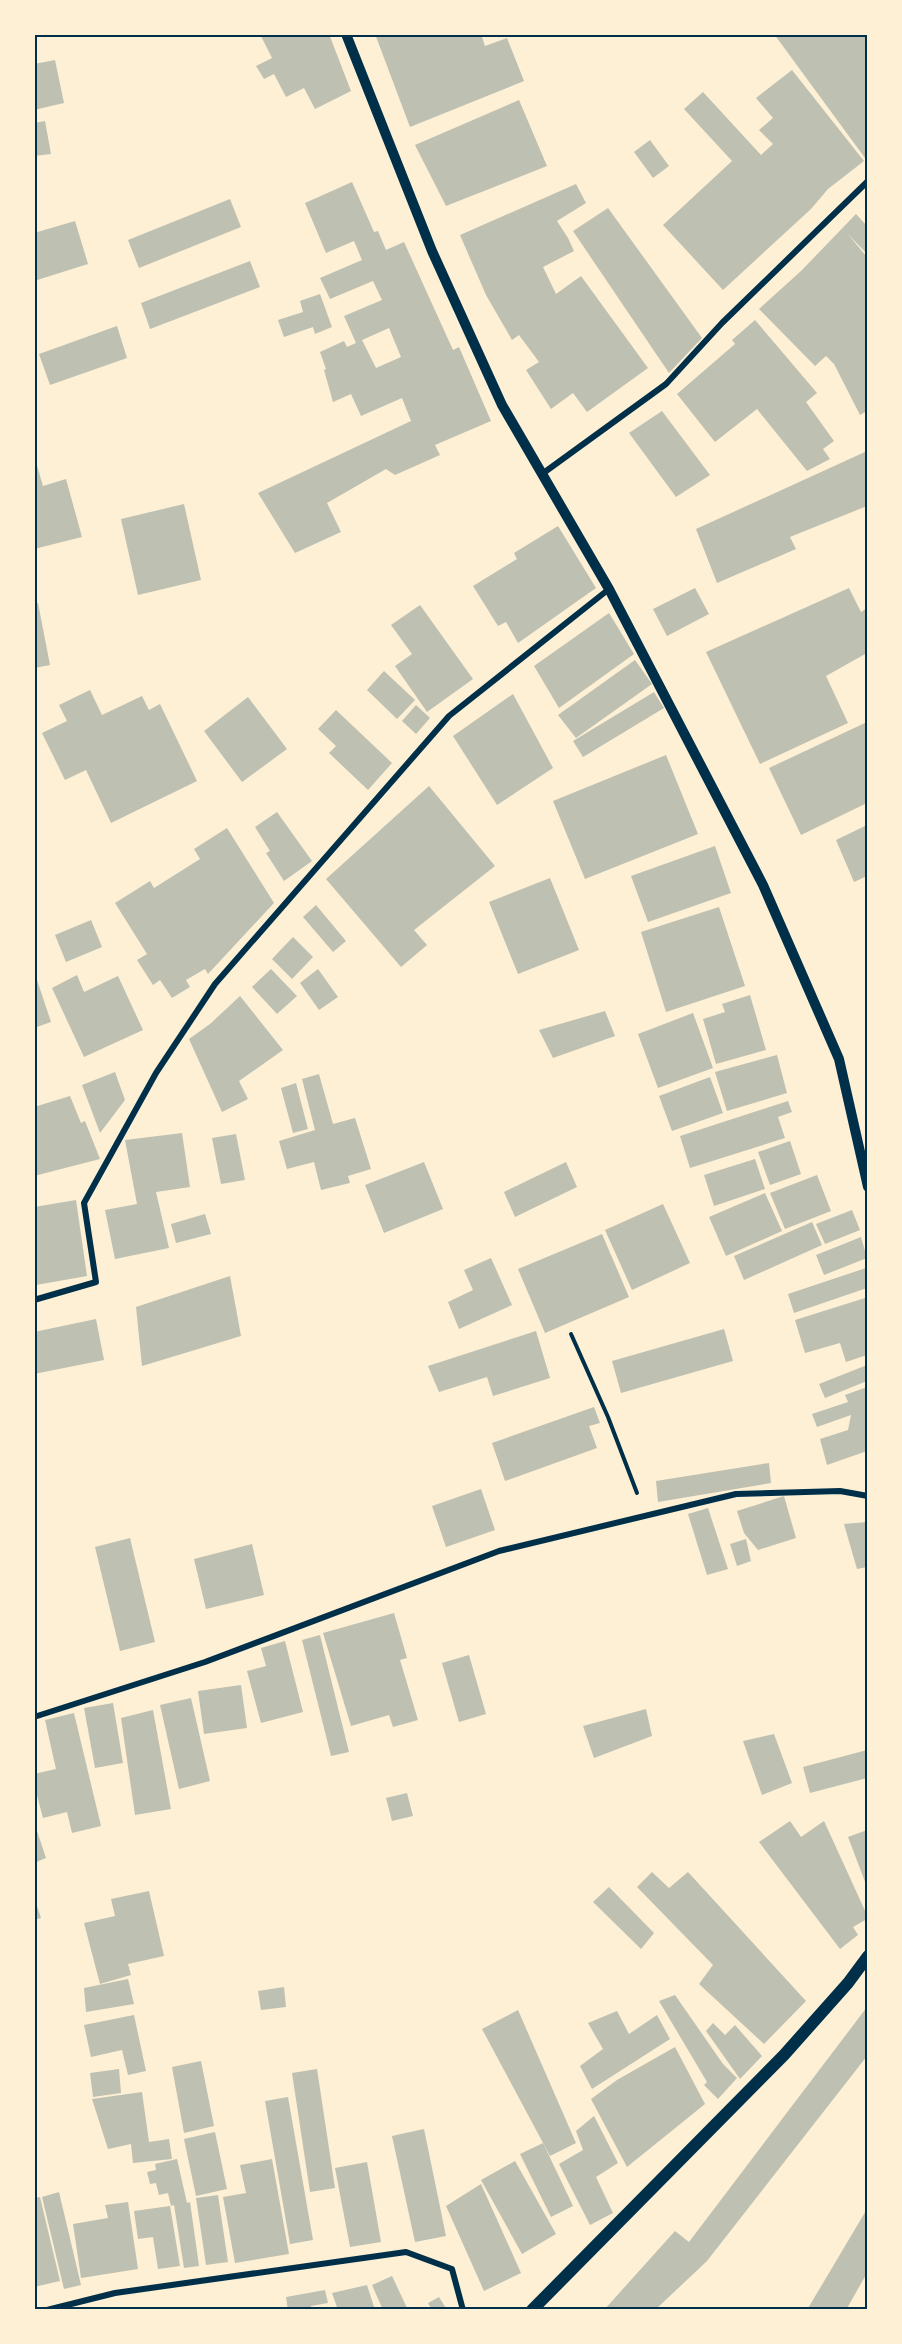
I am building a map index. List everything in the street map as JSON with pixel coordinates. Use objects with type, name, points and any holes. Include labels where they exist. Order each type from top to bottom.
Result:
[{"type":"main road","points":[[532,2310],[784,2055],[848,1983],[867,1956]]},
{"type":"street","points":[[346,34],[432,251],[502,405],[609,589],[763,885],[839,1059],[867,1187]]},
{"type":"street","points":[[542,474],[666,384],[722,323],[867,181]]},
{"type":"street","points":[[34,1300],[96,1282],[84,1203],[156,1073],[215,984],[449,716],[609,589]]},
{"type":"street","points":[[34,1718],[205,1662],[499,1551],[736,1494],[840,1491],[867,1496]]},
{"type":"street","points":[[47,2310],[115,2293],[406,2252],[452,2270],[463,2310]]},
{"type":"path","points":[[571,1334],[608,1417],[646,1516]]},
{"type":"building","points":[[260,34],[329,34],[351,91],[315,109],[304,88],[286,97],[274,74],[264,79],[256,66],[272,58]]},
{"type":"building","points":[[375,34],[481,34],[485,46],[507,38],[524,81],[410,127]]},
{"type":"building","points":[[774,34],[866,34],[867,156],[865,158]]},
{"type":"building","points":[[55,60],[64,103],[34,110],[34,64]]},
{"type":"building","points":[[792,70],[864,161],[828,189],[811,209],[723,290],[663,225],[732,161],[684,109],[703,92],[761,155],[773,144],[759,130],[773,118],[756,98]]},
{"type":"building","points":[[519,100],[547,166],[446,206],[415,145]]},
{"type":"building","points":[[45,121],[51,154],[34,156],[34,123]]},
{"type":"building","points":[[650,140],[669,166],[653,178],[634,152]]},
{"type":"building","points":[[352,182],[374,232],[378,231],[386,250],[404,242],[453,350],[459,347],[491,421],[435,445],[440,455],[395,475],[386,469],[327,503],[341,532],[295,553],[258,493],[411,421],[402,398],[361,416],[351,394],[333,402],[320,352],[344,341],[347,347],[356,343],[344,316],[382,300],[373,281],[330,299],[320,278],[362,260],[354,241],[326,253],[305,203]],"holes":[[[389,328],[401,357],[376,368],[362,340]]]},
{"type":"building","points":[[576,184],[586,203],[557,221],[574,251],[543,267],[556,294],[581,276],[648,368],[587,412],[573,393],[551,409],[526,370],[539,362],[519,335],[512,340],[486,295],[460,235]]},
{"type":"building","points":[[230,199],[241,227],[139,268],[128,240]]},
{"type":"building","points":[[608,208],[702,338],[669,373],[573,231]]},
{"type":"building","points":[[856,214],[867,226],[867,254],[847,233],[867,257],[867,411],[860,415],[834,364],[826,356],[815,366],[759,309],[801,271]]},
{"type":"building","points":[[75,221],[88,264],[34,281],[34,233]]},
{"type":"building","points":[[250,261],[260,287],[150,329],[141,303]]},
{"type":"building","points":[[320,294],[332,327],[315,334],[313,327],[284,337],[278,320],[303,312],[300,301]]},
{"type":"building","points":[[755,320],[817,393],[806,402],[834,441],[823,449],[830,459],[807,471],[757,409],[715,442],[677,394],[735,344],[732,340]]},
{"type":"building","points":[[117,326],[127,358],[50,385],[39,354]]},
{"type":"building","points":[[662,411],[710,475],[676,497],[629,433]]},
{"type":"building","points":[[867,451],[867,506],[790,537],[796,549],[717,583],[696,529]]},
{"type":"building","points":[[34,462],[36,462],[43,486],[66,479],[82,537],[34,549]]},
{"type":"building","points":[[184,504],[201,580],[138,595],[121,519]]},
{"type":"building","points":[[558,526],[596,588],[518,643],[506,622],[498,626],[473,586],[517,559],[514,553]]},
{"type":"building","points":[[695,588],[709,614],[667,636],[653,609]]},
{"type":"building","points":[[849,588],[861,612],[867,608],[867,653],[826,676],[848,723],[760,764],[706,652]]},
{"type":"building","points":[[38,603],[50,665],[34,668],[34,604]]},
{"type":"building","points":[[420,605],[473,679],[427,712],[395,666],[412,654],[391,625]]},
{"type":"building","points":[[609,613],[634,654],[559,708],[534,666]]},
{"type":"building","points":[[635,660],[652,684],[576,738],[558,715]]},
{"type":"building","points":[[384,671],[415,700],[397,719],[367,690]]},
{"type":"building","points":[[90,690],[102,715],[142,696],[149,710],[160,704],[197,781],[111,823],[86,770],[65,780],[42,733],[67,721],[59,705]]},
{"type":"building","points":[[654,692],[664,708],[583,757],[573,741]]},
{"type":"building","points":[[513,694],[553,768],[497,805],[453,736]]},
{"type":"building","points":[[248,697],[287,749],[242,782],[204,731]]},
{"type":"building","points":[[416,705],[430,718],[416,734],[402,721]]},
{"type":"building","points":[[336,710],[392,763],[368,790],[329,753],[336,746],[318,729]]},
{"type":"building","points":[[867,722],[867,803],[801,835],[769,768]]},
{"type":"building","points":[[666,755],[698,834],[585,879],[553,801]]},
{"type":"building","points":[[429,786],[495,866],[414,930],[427,945],[401,967],[326,879]]},
{"type":"building","points":[[277,812],[312,861],[284,881],[266,853],[270,851],[255,827]]},
{"type":"building","points":[[867,825],[867,876],[854,882],[836,840]]},
{"type":"building","points":[[227,828],[274,903],[208,974],[205,969],[186,980],[190,987],[172,998],[160,980],[153,985],[137,960],[147,954],[115,903],[150,881],[154,888],[200,859],[194,849]]},
{"type":"building","points":[[715,846],[731,893],[648,922],[631,876]]},
{"type":"building","points":[[550,878],[579,950],[518,974],[489,902]]},
{"type":"building","points":[[316,905],[346,941],[333,952],[303,917]]},
{"type":"building","points":[[719,907],[745,986],[666,1012],[641,932]]},
{"type":"building","points":[[91,920],[102,947],[66,962],[55,935]]},
{"type":"building","points":[[293,937],[313,957],[292,979],[272,959]]},
{"type":"building","points":[[271,969],[297,996],[277,1014],[252,987]]},
{"type":"building","points":[[318,969],[338,997],[319,1010],[300,983]]},
{"type":"building","points":[[34,975],[51,1022],[34,1028]]},
{"type":"building","points":[[77,975],[84,992],[118,976],[143,1030],[84,1057],[52,988]]},
{"type":"building","points":[[750,995],[766,1050],[716,1064],[703,1019],[725,1012],[722,1004]]},
{"type":"building","points":[[240,996],[283,1050],[239,1081],[248,1099],[222,1112],[189,1039],[210,1024]]},
{"type":"building","points":[[605,1011],[615,1036],[553,1058],[539,1030]]},
{"type":"building","points":[[693,1013],[713,1068],[658,1088],[638,1034]]},
{"type":"building","points":[[777,1055],[787,1093],[727,1111],[715,1072]]},
{"type":"building","points":[[115,1072],[125,1100],[100,1133],[82,1085]]},
{"type":"building","points":[[319,1074],[333,1124],[355,1118],[371,1169],[348,1176],[350,1183],[321,1190],[314,1162],[287,1169],[279,1141],[315,1130],[302,1079]]},
{"type":"building","points":[[710,1077],[723,1113],[672,1131],[659,1096]]},
{"type":"building","points":[[296,1083],[308,1129],[293,1133],[281,1088]]},
{"type":"building","points":[[70,1096],[81,1123],[85,1121],[100,1159],[34,1176],[34,1107]]},
{"type":"building","points":[[788,1101],[792,1112],[778,1117],[785,1138],[690,1168],[680,1136]]},
{"type":"building","points":[[182,1133],[190,1187],[156,1192],[169,1248],[115,1259],[105,1210],[137,1204],[125,1140]]},
{"type":"building","points":[[236,1134],[245,1180],[221,1184],[212,1138]]},
{"type":"building","points":[[790,1141],[801,1174],[770,1185],[758,1152]]},
{"type":"building","points":[[755,1159],[765,1189],[714,1206],[704,1175]]},
{"type":"building","points":[[424,1162],[443,1209],[384,1233],[365,1185]]},
{"type":"building","points":[[566,1162],[577,1187],[515,1217],[504,1192]]},
{"type":"building","points":[[817,1175],[831,1211],[785,1229],[770,1193]]},
{"type":"building","points":[[765,1193],[782,1231],[726,1256],[709,1217]]},
{"type":"building","points":[[76,1200],[87,1276],[36,1285],[34,1207]]},
{"type":"building","points":[[663,1204],[690,1263],[632,1290],[605,1230]]},
{"type":"building","points":[[852,1210],[860,1230],[825,1244],[816,1224]]},
{"type":"building","points":[[205,1214],[211,1234],[176,1243],[171,1224]]},
{"type":"building","points":[[812,1222],[822,1245],[744,1280],[734,1256]]},
{"type":"building","points":[[602,1234],[629,1297],[545,1333],[518,1269]]},
{"type":"building","points":[[861,1237],[867,1258],[824,1275],[816,1255]]},
{"type":"building","points":[[491,1258],[512,1305],[459,1329],[448,1302],[473,1290],[464,1270]]},
{"type":"building","points":[[866,1268],[867,1288],[794,1313],[788,1294]]},
{"type":"building","points":[[230,1276],[241,1336],[142,1366],[136,1307]]},
{"type":"building","points":[[865,1298],[867,1355],[846,1362],[840,1343],[805,1353],[795,1320]]},
{"type":"building","points":[[96,1319],[104,1360],[34,1374],[34,1332]]},
{"type":"building","points":[[724,1329],[733,1361],[621,1393],[612,1361]]},
{"type":"building","points":[[536,1331],[550,1378],[493,1396],[487,1377],[439,1392],[428,1366]]},
{"type":"building","points":[[867,1365],[867,1381],[825,1398],[819,1384]]},
{"type":"building","points":[[867,1387],[867,1451],[827,1465],[820,1439],[848,1430],[851,1415],[817,1427],[812,1414],[848,1402],[845,1395]]},
{"type":"building","points":[[594,1407],[600,1423],[589,1426],[597,1448],[505,1481],[492,1443]]},
{"type":"building","points":[[769,1463],[771,1483],[658,1502],[656,1481]]},
{"type":"building","points":[[481,1489],[495,1530],[446,1547],[432,1506]]},
{"type":"building","points":[[784,1496],[796,1538],[758,1550],[744,1533],[737,1511]]},
{"type":"building","points":[[708,1508],[728,1569],[707,1575],[688,1514]]},
{"type":"building","points":[[867,1522],[867,1567],[857,1569],[844,1524]]},
{"type":"building","points":[[130,1538],[155,1642],[120,1651],[95,1547]]},
{"type":"building","points":[[746,1539],[751,1561],[737,1566],[730,1544]]},
{"type":"building","points":[[252,1544],[264,1595],[206,1609],[194,1559]]},
{"type":"building","points":[[394,1613],[407,1658],[400,1660],[418,1720],[393,1727],[389,1715],[351,1726],[323,1633]]},
{"type":"building","points":[[320,1635],[349,1752],[331,1756],[302,1640]]},
{"type":"building","points":[[285,1641],[303,1712],[261,1723],[247,1671],[266,1666],[261,1648]]},
{"type":"building","points":[[469,1655],[486,1714],[459,1722],[442,1663]]},
{"type":"building","points":[[241,1685],[247,1728],[204,1734],[198,1691]]},
{"type":"building","points":[[191,1698],[210,1781],[179,1789],[160,1705]]},
{"type":"building","points":[[113,1703],[123,1763],[95,1768],[84,1708]]},
{"type":"building","points":[[646,1709],[652,1736],[594,1758],[583,1726]]},
{"type":"building","points":[[153,1710],[171,1809],[135,1815],[121,1718]]},
{"type":"building","points":[[74,1713],[101,1826],[72,1833],[67,1812],[43,1818],[34,1784],[34,1774],[56,1769],[45,1720]]},
{"type":"building","points":[[774,1734],[792,1783],[762,1795],[743,1741]]},
{"type":"building","points":[[867,1750],[867,1762],[865,1762],[867,1778],[810,1793],[803,1767]]},
{"type":"building","points":[[407,1793],[413,1816],[392,1821],[386,1798]]},
{"type":"building","points":[[790,1821],[801,1837],[824,1821],[867,1915],[867,1919],[853,1927],[858,1935],[840,1949],[759,1842]]},
{"type":"building","points":[[34,1822],[46,1858],[34,1863]]},
{"type":"building","points":[[867,1830],[867,1887],[848,1837]]},
{"type":"building","points":[[652,1872],[669,1888],[688,1872],[806,2001],[764,2044],[699,1984],[713,1965],[637,1887]]},
{"type":"building","points":[[609,1887],[654,1933],[641,1949],[593,1902]]},
{"type":"building","points":[[149,1891],[164,1956],[128,1964],[131,1975],[100,1984],[84,1923],[115,1916],[111,1899]]},
{"type":"building","points":[[34,1897],[41,1918],[34,1920]]},
{"type":"building","points":[[128,1979],[134,2004],[86,2012],[84,1988]]},
{"type":"building","points":[[284,1987],[286,2007],[261,2010],[258,1991]]},
{"type":"building","points":[[675,1995],[723,2064],[737,2078],[718,2099],[704,2085],[707,2082],[659,2001]]},
{"type":"building","points":[[867,2007],[867,2056],[707,2261],[655,2310],[604,2310],[675,2231],[689,2242]]},
{"type":"building","points":[[518,2010],[576,2143],[550,2156],[482,2029]]},
{"type":"building","points":[[617,2011],[629,2034],[657,2015],[670,2039],[592,2089],[580,2066],[603,2049],[588,2023]]},
{"type":"building","points":[[134,2015],[146,2071],[128,2075],[122,2050],[91,2057],[84,2025]]},
{"type":"building","points":[[713,2023],[725,2035],[735,2025],[762,2056],[740,2079],[706,2031]]},
{"type":"building","points":[[675,2047],[705,2104],[627,2167],[591,2099],[617,2080]]},
{"type":"building","points":[[201,2061],[214,2126],[184,2133],[172,2067]]},
{"type":"building","points":[[119,2069],[121,2093],[93,2097],[90,2073]]},
{"type":"building","points":[[317,2069],[335,2188],[310,2192],[292,2073]]},
{"type":"building","points":[[142,2092],[149,2142],[169,2139],[172,2159],[133,2163],[131,2144],[108,2149],[92,2099]]},
{"type":"building","points":[[288,2097],[313,2240],[290,2244],[265,2101]]},
{"type":"building","points":[[594,2116],[618,2163],[596,2177],[613,2213],[590,2225],[559,2164],[583,2150],[576,2131]]},
{"type":"building","points":[[424,2129],[446,2236],[415,2242],[392,2136]]},
{"type":"building","points":[[215,2132],[227,2189],[196,2196],[184,2139]]},
{"type":"building","points":[[543,2143],[573,2206],[551,2217],[520,2154]]},
{"type":"building","points":[[177,2159],[187,2203],[190,2202],[199,2266],[184,2268],[174,2205],[171,2206],[168,2193],[159,2195],[156,2183],[150,2184],[147,2172],[156,2170],[155,2164]]},
{"type":"building","points":[[272,2159],[289,2254],[235,2263],[223,2197],[246,2193],[240,2165]]},
{"type":"building","points":[[515,2161],[556,2234],[522,2254],[481,2180]]},
{"type":"building","points":[[367,2162],[381,2242],[350,2247],[335,2168]]},
{"type":"building","points":[[481,2184],[521,2273],[484,2291],[446,2206]]},
{"type":"building","points":[[59,2192],[81,2285],[64,2289],[42,2197]]},
{"type":"building","points":[[218,2195],[228,2262],[206,2265],[196,2198]]},
{"type":"building","points":[[40,2197],[60,2281],[34,2287],[34,2198]]},
{"type":"building","points":[[128,2202],[138,2269],[81,2278],[73,2224],[108,2218],[105,2205]]},
{"type":"building","points":[[170,2206],[180,2266],[158,2269],[153,2237],[138,2239],[134,2211]]},
{"type":"building","points":[[867,2209],[867,2273],[846,2310],[807,2310]]},
{"type":"building","points":[[392,2276],[408,2310],[383,2310],[372,2285]]},
{"type":"building","points":[[367,2285],[375,2310],[338,2310],[332,2293]]},
{"type":"building","points":[[325,2290],[328,2303],[311,2306],[311,2310],[288,2310],[286,2297]]},
{"type":"building","points":[[439,2297],[447,2310],[432,2310],[428,2303]]}]
